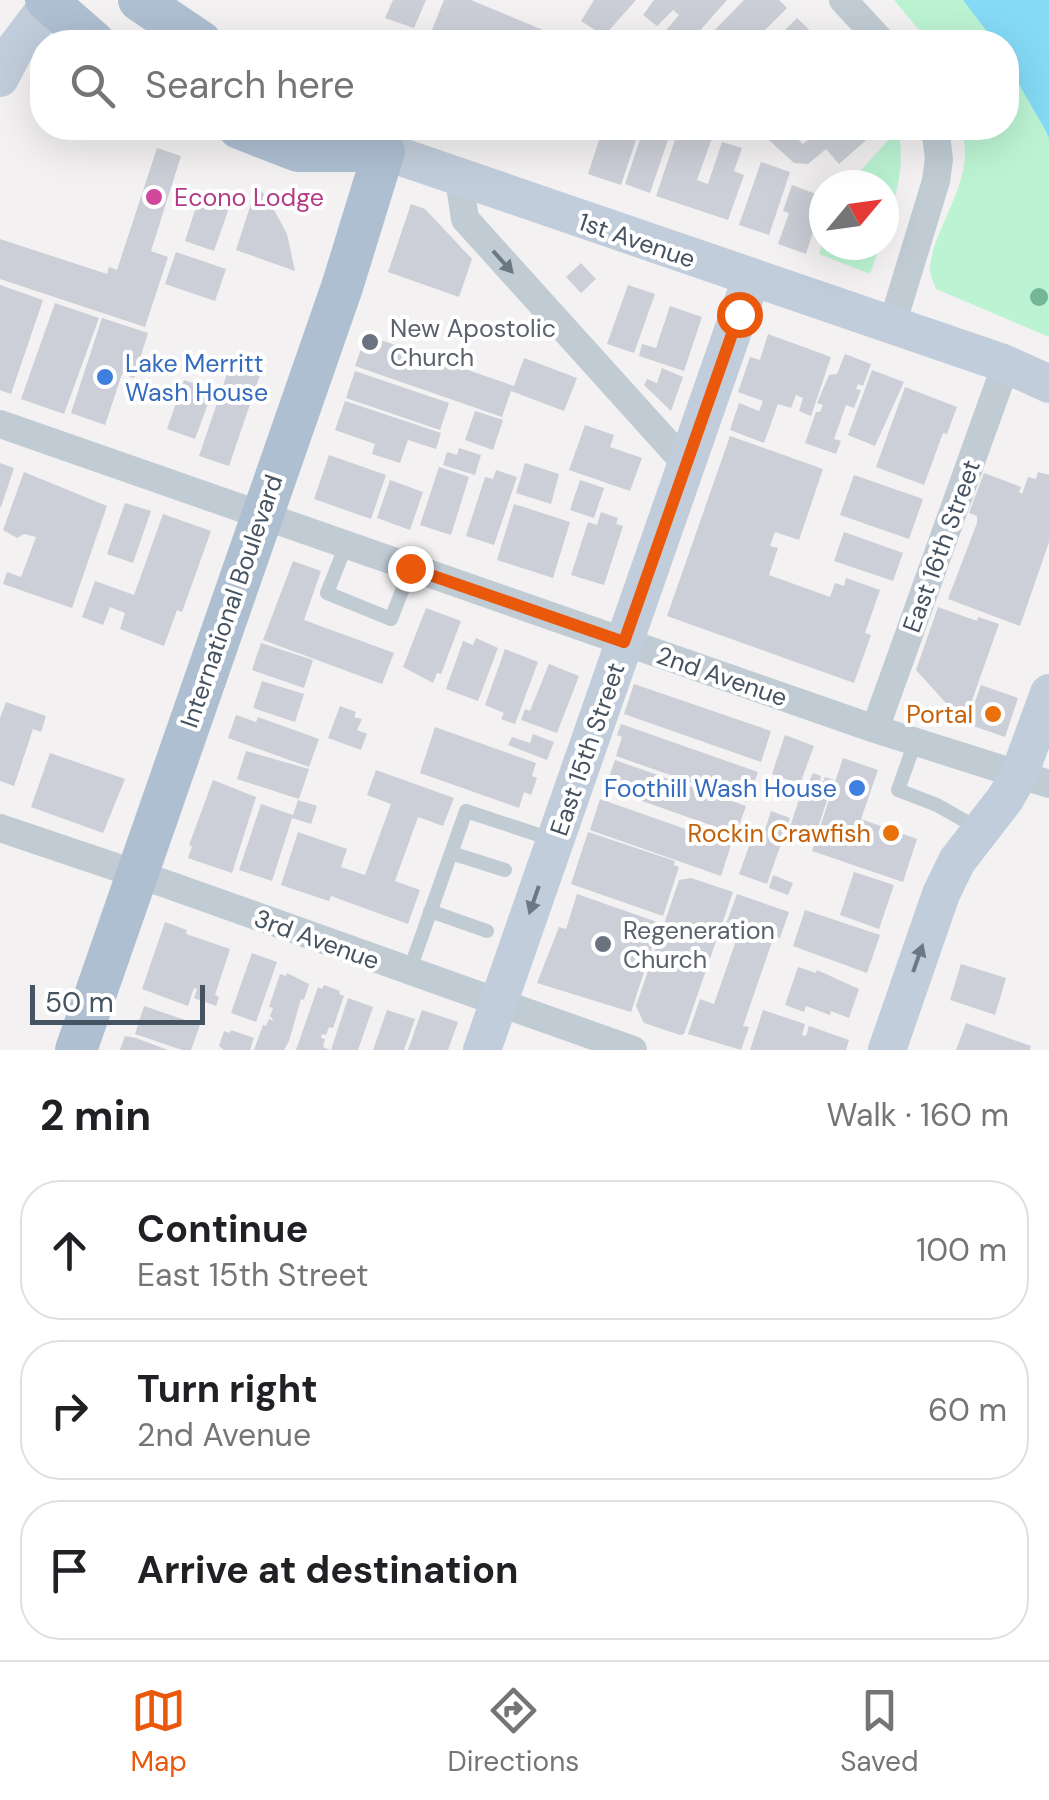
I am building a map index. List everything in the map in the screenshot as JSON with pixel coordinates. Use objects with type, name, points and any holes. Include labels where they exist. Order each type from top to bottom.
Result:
[{"type":"main road","points":[[139,0],[183,30]]},
{"type":"main road","points":[[0,78],[49,1],[81,30]]},
{"type":"main road","name":"1st Avenue","points":[[268,140],[298,152],[362,140]]},
{"type":"main road","name":"International Boulevard","points":[[76,1050],[342,287],[367,140]]},
{"type":"main road","name":"1st Avenue","points":[[369,140],[459,179],[892,324],[1003,363],[1049,384]]},
{"type":"main road","name":"East 15th Street","points":[[482,1050],[751,279]]},
{"type":"main road","points":[[887,1050],[941,894],[957,861],[1006,799],[1034,779],[1049,693]]},
{"type":"street","points":[[844,0],[871,30]]},
{"type":"street","points":[[892,324],[936,181],[937,140]]},
{"type":"street","points":[[459,179],[465,218],[687,465]]},
{"type":"street","name":"East 16th Street","points":[[876,729],[1000,381],[1003,363]]},
{"type":"street","name":"2nd Avenue","points":[[0,424],[876,729],[1034,779]]},
{"type":"street","name":"3rd Avenue","points":[[0,828],[633,1050]]},
{"type":"lane","points":[[346,545],[327,593],[391,618],[410,568]]},
{"type":"lane","points":[[916,742],[898,790],[937,805],[981,830]]},
{"type":"lane","points":[[408,972],[466,811],[555,840]]},
{"type":"lane","points":[[451,853],[504,870]]},
{"type":"lane","points":[[430,911],[487,931]]},
{"type":"green space","points":[[894,0],[1049,0],[1049,337],[936,289],[930,272],[934,250],[961,180],[964,140],[1019,140],[1019,30],[919,30]]},
{"type":"green space","points":[[888,140],[900,140],[899,174],[899,170],[861,170]]},
{"type":"green space","points":[[834,260],[875,260],[870,274]]},
{"type":"water","points":[[963,0],[1049,0],[1049,138],[1019,83],[1019,30],[986,30]]},
{"type":"building","points":[[393,0],[426,0],[414,28],[385,18]]},
{"type":"building","points":[[444,0],[471,0],[543,30],[432,30]]},
{"type":"building","points":[[594,0],[636,0],[609,30],[595,30],[581,21]]},
{"type":"building","points":[[654,0],[727,0],[701,30],[666,30],[679,15],[673,10],[657,26],[643,15]]},
{"type":"building","points":[[744,0],[779,0],[787,8],[765,30],[715,30]]},
{"type":"building","points":[[797,18],[810,30],[785,30]]},
{"type":"building","points":[[599,140],[636,140],[621,185],[588,174]]},
{"type":"building","points":[[640,140],[668,140],[650,193],[625,184]]},
{"type":"building","points":[[675,140],[711,140],[697,180],[708,184],[722,142],[742,148],[734,171],[744,175],[728,220],[656,196]]},
{"type":"building","points":[[769,140],[798,140],[803,144],[808,140],[866,140],[839,164],[826,149],[808,164],[794,163]]},
{"type":"building","name":"Econo Lodge","points":[[157,148],[181,156],[151,251],[168,257],[145,327],[0,279],[0,239],[107,274],[109,267],[117,270]]},
{"type":"building","points":[[761,162],[790,172],[769,235],[739,225]]},
{"type":"building","points":[[792,185],[809,191],[806,254],[778,244],[789,213],[783,211]]},
{"type":"building","points":[[256,188],[266,195],[287,234],[295,271],[236,250]]},
{"type":"building","points":[[199,198],[229,208],[214,251],[185,241]]},
{"type":"building","points":[[411,204],[425,209],[472,259],[459,297],[388,272]]},
{"type":"building","points":[[176,252],[226,269],[215,301],[165,284]]},
{"type":"building","points":[[581,263],[596,279],[581,293],[566,277]]},
{"type":"building","points":[[0,285],[43,300],[11,394],[0,390]]},
{"type":"building","points":[[628,285],[655,294],[634,353],[607,344]]},
{"type":"building","points":[[55,303],[99,318],[64,414],[21,399]]},
{"type":"building","points":[[670,306],[702,317],[684,371],[639,356],[642,344],[656,348]]},
{"type":"building","points":[[102,318],[148,333],[134,378],[122,374],[105,425],[71,413]]},
{"type":"building","points":[[768,334],[831,357],[811,416],[799,411],[803,398],[796,395],[791,408],[778,404],[764,443],[730,430],[739,403],[759,411],[763,401],[738,392],[750,357],[760,360]]},
{"type":"building","points":[[366,335],[514,386],[524,358],[577,378],[564,411],[511,391],[502,417],[355,366]]},
{"type":"building","points":[[845,354],[871,364],[863,386],[858,384],[856,389],[861,390],[854,408],[846,405],[834,439],[841,441],[836,454],[805,443],[816,412],[823,405],[817,403],[829,375],[837,374]]},
{"type":"building","points":[[230,365],[260,375],[229,466],[199,456]]},
{"type":"building","points":[[662,368],[683,377],[671,411],[644,385],[647,379],[657,383]]},
{"type":"building","points":[[872,370],[904,382],[875,446],[848,435]]},
{"type":"building","points":[[355,371],[449,403],[440,430],[346,398]]},
{"type":"building","points":[[184,380],[213,390],[195,439],[167,429]]},
{"type":"building","points":[[905,387],[957,407],[924,485],[876,467]]},
{"type":"building","points":[[345,401],[441,433],[436,449],[408,440],[400,463],[372,454],[375,444],[335,430]]},
{"type":"building","points":[[475,411],[503,420],[493,450],[465,440]]},
{"type":"building","points":[[585,425],[614,435],[610,447],[642,458],[630,491],[569,470]]},
{"type":"building","points":[[730,436],[823,469],[799,540],[775,532],[770,546],[778,548],[769,575],[830,597],[835,583],[844,586],[846,578],[880,590],[865,633],[871,635],[854,683],[667,616]]},
{"type":"building","points":[[459,448],[481,455],[475,475],[443,465],[447,452],[457,455]]},
{"type":"building","points":[[329,455],[386,475],[371,519],[314,499]]},
{"type":"building","points":[[0,463],[14,468],[1,507],[0,507]]},
{"type":"building","points":[[525,463],[559,474],[551,504],[516,493]]},
{"type":"building","points":[[439,467],[469,477],[451,535],[420,525]]},
{"type":"building","points":[[496,470],[517,477],[494,545],[466,536],[485,477],[493,479]]},
{"type":"building","points":[[24,472],[107,506],[72,608],[3,584],[7,572],[21,577],[36,537],[24,534],[17,538],[3,530]]},
{"type":"building","points":[[1038,472],[1049,475],[1049,542],[1020,626],[948,599],[977,523],[977,516],[969,513],[984,473],[1021,487],[1022,494],[1028,477],[1036,479]]},
{"type":"building","points":[[854,475],[923,499],[909,539],[840,515]]},
{"type":"building","points":[[390,480],[423,492],[410,530],[377,518]]},
{"type":"building","points":[[580,480],[604,488],[594,518],[570,510]]},
{"type":"building","points":[[125,503],[151,511],[133,563],[107,554]]},
{"type":"building","points":[[514,504],[570,522],[553,578],[497,560]]},
{"type":"building","points":[[601,512],[618,518],[616,524],[623,526],[604,585],[571,575],[588,522],[597,525]]},
{"type":"building","points":[[163,514],[211,531],[182,612],[177,610],[164,646],[120,629],[125,613],[110,607],[103,625],[82,617],[95,581],[134,595]]},
{"type":"building","points":[[844,532],[903,553],[893,581],[834,561]]},
{"type":"building","points":[[293,561],[321,571],[304,620],[394,653],[382,684],[263,640]]},
{"type":"building","points":[[938,607],[977,621],[978,617],[999,624],[964,723],[916,670]]},
{"type":"building","points":[[426,608],[461,621],[441,674],[437,673],[433,683],[403,667]]},
{"type":"building","points":[[476,638],[498,648],[478,701],[446,689],[463,641],[473,645]]},
{"type":"building","points":[[261,643],[313,660],[304,688],[252,670]]},
{"type":"building","points":[[505,649],[538,662],[515,724],[501,719],[504,713],[485,705]]},
{"type":"building","points":[[549,664],[579,676],[557,733],[521,720],[525,709],[530,711]]},
{"type":"building","points":[[262,681],[304,694],[295,722],[253,708]]},
{"type":"building","points":[[634,684],[771,731],[761,762],[624,714]]},
{"type":"building","points":[[981,685],[1018,698],[1005,737],[967,724]]},
{"type":"building","points":[[6,702],[46,716],[41,732],[33,729],[14,786],[0,781],[0,718]]},
{"type":"building","points":[[340,706],[362,719],[357,730],[367,734],[361,750],[328,738]]},
{"type":"building","points":[[236,715],[256,722],[258,717],[319,739],[309,767],[228,738]]},
{"type":"building","points":[[621,724],[758,772],[747,802],[616,756]]},
{"type":"building","points":[[435,727],[536,763],[532,776],[537,778],[531,795],[524,792],[519,808],[420,773]]},
{"type":"building","points":[[533,734],[554,742],[547,760],[508,745],[512,737],[530,743]]},
{"type":"building","points":[[785,735],[814,746],[800,784],[772,774]]},
{"type":"building","points":[[246,751],[309,769],[299,799],[237,779]]},
{"type":"building","points":[[50,753],[125,779],[103,833],[31,807]]},
{"type":"building","points":[[843,758],[878,770],[861,819],[917,839],[903,882],[812,851]]},
{"type":"building","points":[[615,760],[746,806],[736,834],[605,788]]},
{"type":"building","points":[[376,770],[454,798],[443,826],[418,817],[395,881],[420,890],[408,924],[331,896],[329,901],[281,885],[298,832],[347,849],[341,867],[365,875],[391,804],[367,795]]},
{"type":"building","points":[[813,773],[821,776],[823,782],[825,777],[834,780],[816,833],[790,827],[803,787],[806,788]]},
{"type":"building","points":[[213,780],[256,797],[232,873],[188,858],[192,846],[189,845]]},
{"type":"building","points":[[600,799],[731,845],[721,876],[590,830]]},
{"type":"building","points":[[298,800],[317,806],[311,824],[292,818]]},
{"type":"building","points":[[261,804],[293,815],[272,881],[239,870]]},
{"type":"building","points":[[771,811],[790,818],[767,884],[739,874],[756,827],[765,830]]},
{"type":"building","points":[[588,832],[675,861],[674,865],[679,867],[663,916],[571,884]]},
{"type":"building","points":[[854,872],[894,885],[879,929],[840,915]]},
{"type":"building","points":[[773,875],[793,883],[788,895],[769,888]]},
{"type":"building","points":[[691,878],[733,892],[684,1034],[680,1035],[644,1023],[636,1006],[679,880]]},
{"type":"building","name":"Regeneration Church","points":[[577,894],[660,923],[631,1012],[537,983],[559,927],[566,929]]},
{"type":"building","points":[[737,894],[789,912],[780,938],[774,936],[743,1026],[749,1027],[741,1050],[688,1034],[700,999],[714,1004],[740,929],[726,924]]},
{"type":"building","points":[[805,910],[880,935],[867,973],[793,946]]},
{"type":"building","points":[[165,922],[187,930],[186,934],[230,949],[215,995],[219,997],[216,1006],[194,998],[194,988],[188,1006],[142,989]]},
{"type":"building","points":[[252,953],[277,962],[256,1022],[231,1013]]},
{"type":"building","points":[[961,964],[1006,978],[995,1015],[950,1000]]},
{"type":"building","points":[[798,967],[816,973],[817,970],[859,989],[849,1018],[831,1011],[830,1015],[806,1006],[804,1012],[785,1005]]},
{"type":"building","points":[[287,973],[309,984],[289,1041],[284,1050],[254,1050],[263,1025],[269,1019],[274,1021],[270,1016],[273,1008],[269,1007],[280,974]]},
{"type":"building","points":[[324,985],[344,996],[333,1028],[322,1034],[323,1047],[330,1050],[296,1050],[318,987],[322,989]]},
{"type":"building","points":[[348,998],[373,1007],[358,1050],[331,1050]]},
{"type":"building","points":[[144,1006],[200,1025],[191,1050],[135,1034]]},
{"type":"building","points":[[387,1010],[415,1019],[404,1050],[373,1050]]},
{"type":"building","points":[[422,1010],[458,1022],[448,1050],[408,1050]]},
{"type":"building","points":[[763,1010],[805,1024],[802,1035],[806,1036],[809,1026],[849,1040],[846,1050],[750,1050]]},
{"type":"building","points":[[966,1023],[1031,1046],[1030,1050],[956,1050]]},
{"type":"building","points":[[224,1031],[254,1038],[250,1050],[224,1050],[219,1046]]},
{"type":"building","points":[[125,1036],[136,1038],[168,1050],[120,1050]]},
{"type":"place","name":"Econo Lodge","points":[[154,197]]},
{"type":"place","name":"New Apostolic Church","points":[[370,342]]},
{"type":"place","name":"Lake Merritt Wash House","points":[[105,377]]},
{"type":"place","name":"Portal","points":[[993,714]]},
{"type":"place","name":"Foothill Wash House","points":[[857,788]]},
{"type":"place","name":"Rockin Crawfish","points":[[891,833]]},
{"type":"place","name":"Regeneration Church","points":[[603,944]]},
{"type":"route","points":[[410,568],[624,642],[739,314]]}]
